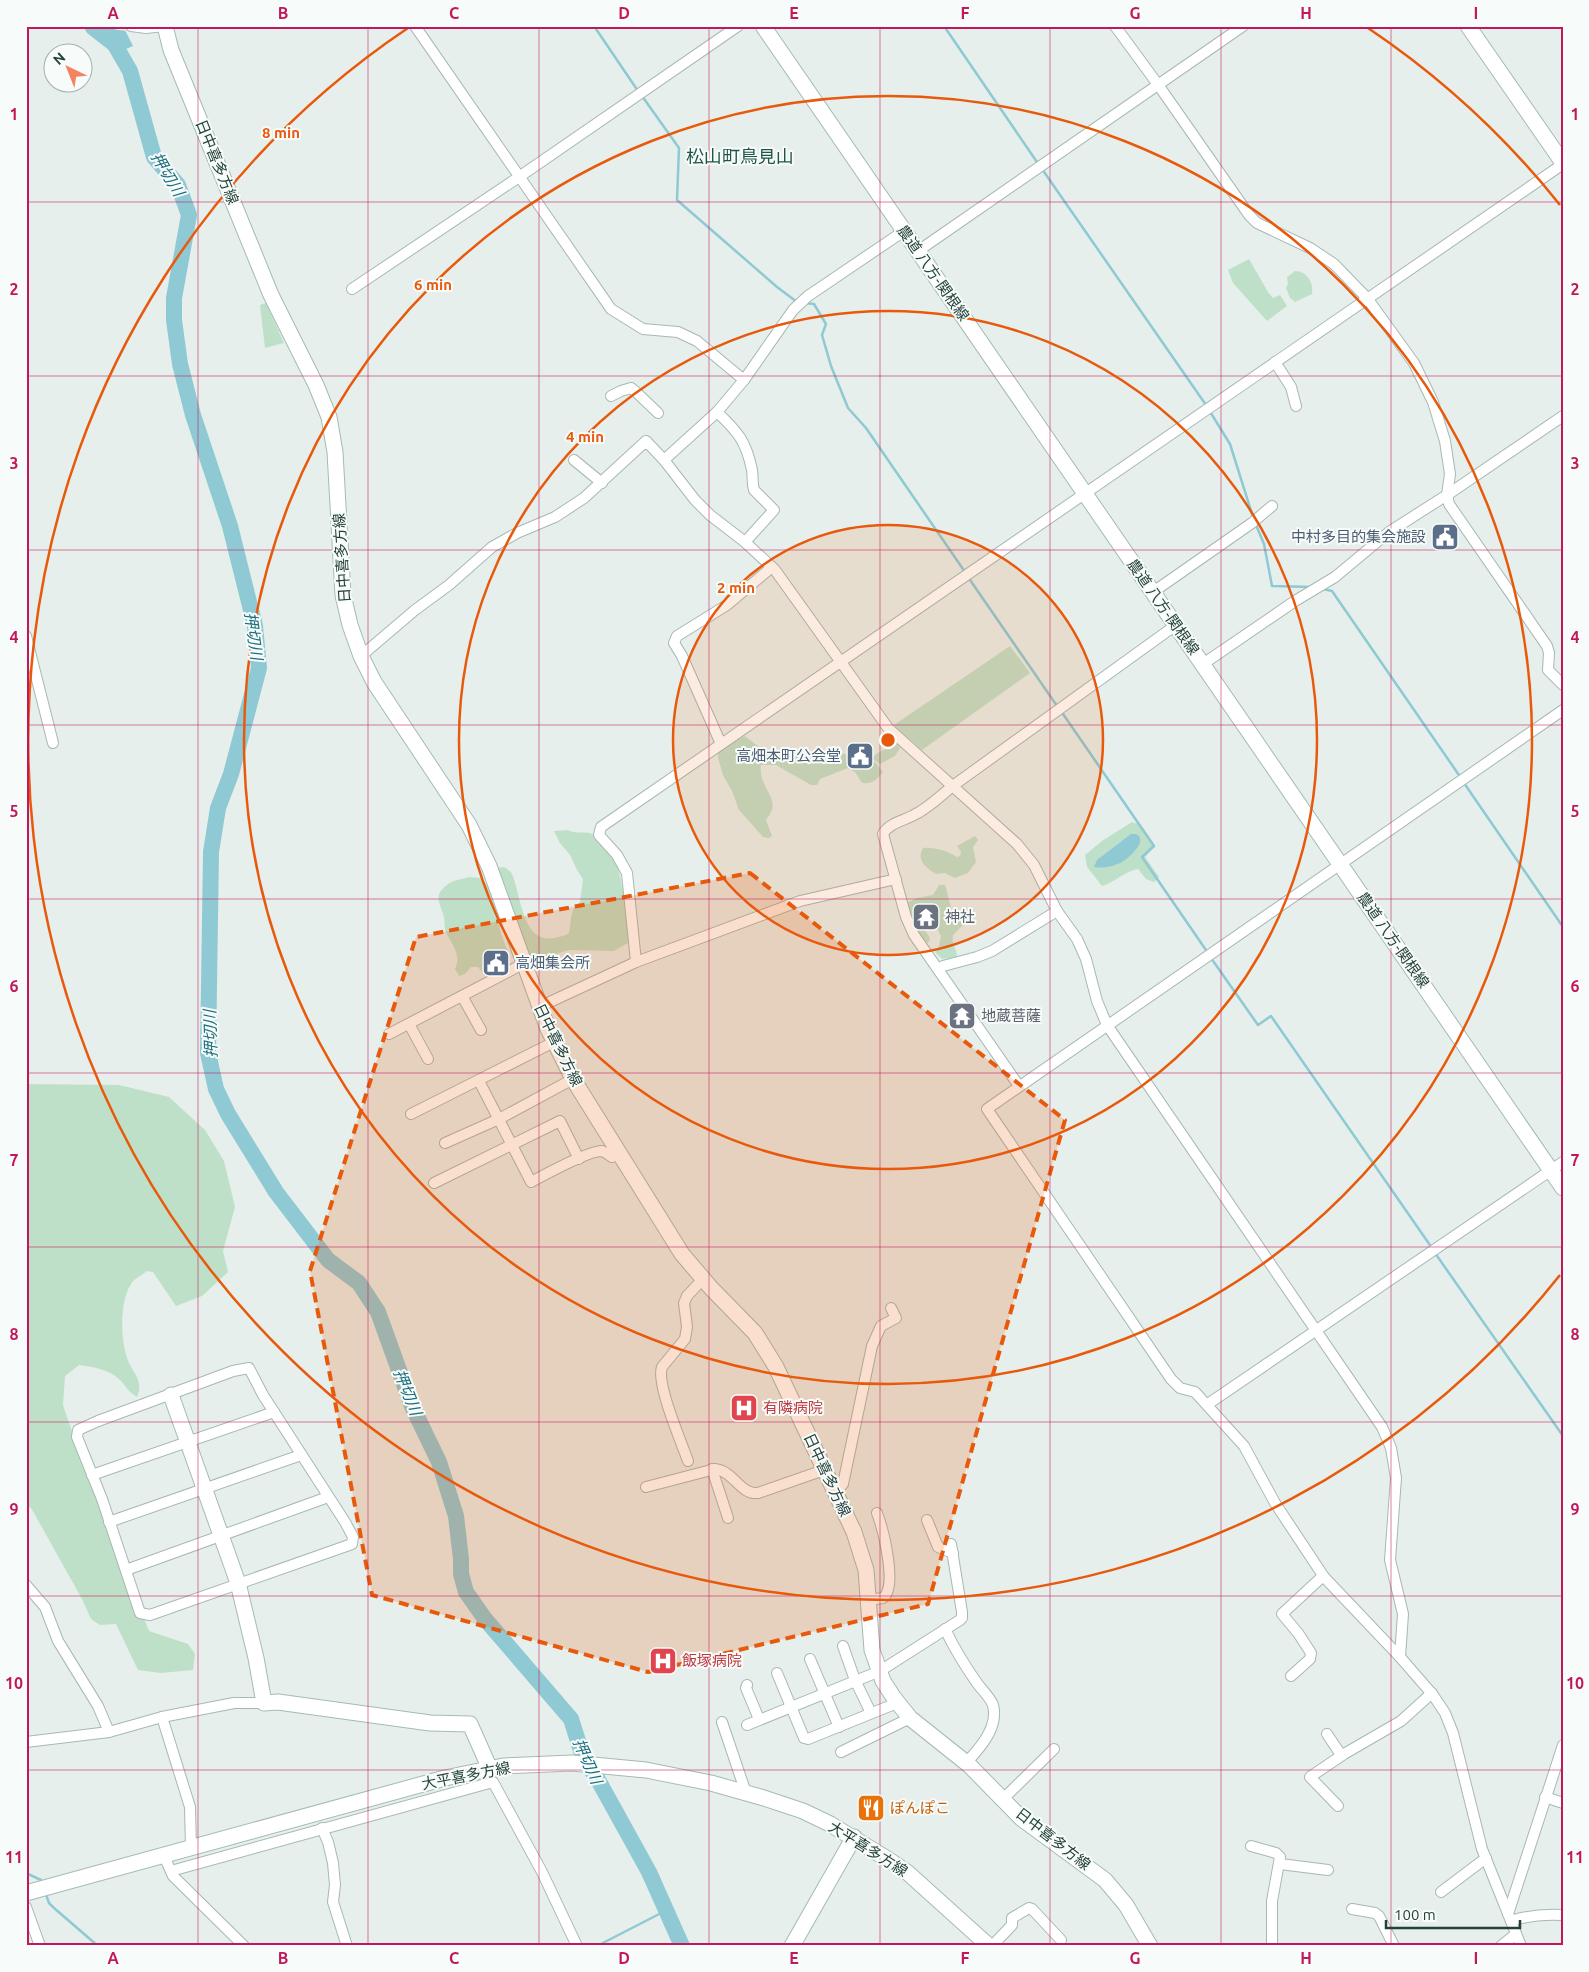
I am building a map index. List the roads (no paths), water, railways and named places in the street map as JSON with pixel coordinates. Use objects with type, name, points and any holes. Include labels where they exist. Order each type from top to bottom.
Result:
[{"type":"main road","name":"日中喜多方線","points":[[164,26],[171,50],[271,295],[316,385],[329,417],[336,452],[343,595],[360,656],[374,682],[469,824],[490,866],[538,1007],[573,1079],[682,1254],[755,1333],[769,1353],[858,1544],[866,1570],[872,1650],[896,1703],[910,1718],[966,1763],[1037,1832],[1105,1880],[1126,1905],[1150,1946]]},
{"type":"main road","name":"農道 八方-関根線","points":[[763,26],[1340,864],[1557,1166],[1563,1188]]},
{"type":"main road","points":[[1468,26],[1563,164]]},
{"type":"main road","points":[[172,1395],[238,1584],[256,1658],[264,1703],[278,1702],[430,1723],[470,1724],[496,1768]]},
{"type":"main road","name":"大平喜多方線","points":[[26,1893],[413,1786],[496,1768],[572,1762],[646,1770],[712,1783],[803,1811],[854,1837],[908,1873],[991,1946]]},
{"type":"main road","points":[[796,1944],[854,1837]]},
{"type":"street","points":[[131,26],[146,28],[164,26]]},
{"type":"street","points":[[415,26],[611,309],[643,329],[678,332],[697,341],[744,380]]},
{"type":"street","points":[[352,289],[738,26]]},
{"type":"street","points":[[1116,26],[1249,215],[1257,223],[1310,248],[1334,264],[1366,298],[1414,363],[1433,402],[1445,441],[1450,474],[1447,495],[1449,504],[1547,646],[1549,653],[1548,670],[1563,685]]},
{"type":"street","points":[[918,251],[1159,86],[1243,26]]},
{"type":"street","points":[[636,962],[633,917],[627,874],[617,855],[599,835],[601,827],[1563,164]]},
{"type":"street","points":[[664,460],[717,412],[744,380],[798,305],[808,296],[904,230]]},
{"type":"street","points":[[1274,362],[1292,387],[1296,406]]},
{"type":"street","points":[[612,396],[631,388],[658,413]]},
{"type":"street","points":[[717,412],[737,432],[744,443],[752,472],[754,490],[774,510],[745,542]]},
{"type":"street","points":[[1203,664],[1295,601],[1335,577],[1389,532],[1563,416]]},
{"type":"street","points":[[360,656],[415,610],[449,585],[492,547],[555,517],[584,498],[602,484],[646,441],[664,460],[695,500],[772,567],[888,728],[1017,844],[1034,865],[1057,911],[1077,939],[1086,959],[1097,1001],[1107,1025],[1382,1427],[1391,1448],[1396,1478],[1390,1560],[1403,1614],[1400,1657]]},
{"type":"street","points":[[574,460],[602,484]]},
{"type":"street","points":[[1153,592],[1252,523],[1272,506]]},
{"type":"street","points":[[721,744],[682,656],[674,643],[677,636],[727,605],[772,567]]},
{"type":"street","points":[[1019,1086],[914,935],[906,917],[883,834],[884,831],[893,824],[927,808],[954,786],[1176,626]]},
{"type":"street","points":[[26,636],[53,743]]},
{"type":"street","points":[[1521,1946],[1486,1858],[1453,1732],[1445,1713],[1432,1693],[1400,1657],[1323,1576],[1275,1503],[1244,1446],[1208,1404],[1195,1392],[1180,1388],[1171,1379],[987,1109],[1563,710]]},
{"type":"street","points":[[538,1007],[636,962],[800,901],[896,880]]},
{"type":"street","points":[[939,970],[943,966],[992,951],[1057,911]]},
{"type":"street","points":[[389,1034],[523,964]]},
{"type":"street","points":[[462,996],[481,1030]]},
{"type":"street","points":[[408,1024],[428,1059]]},
{"type":"street","points":[[411,1114],[554,1042]]},
{"type":"street","points":[[445,1142],[499,1119],[573,1079]]},
{"type":"street","points":[[479,1081],[531,1182],[599,1151],[612,1157],[620,1154]]},
{"type":"street","points":[[434,1183],[560,1121],[579,1159]]},
{"type":"street","points":[[1208,1404],[1557,1166]]},
{"type":"street","points":[[688,1461],[662,1388],[660,1372],[685,1339],[687,1327],[684,1303],[704,1279]]},
{"type":"street","points":[[835,1492],[843,1484],[872,1346],[881,1326],[896,1318],[891,1308]]},
{"type":"street","points":[[250,1368],[263,1395],[353,1537],[352,1544],[150,1615],[140,1612],[77,1436],[78,1430],[98,1421],[172,1395],[233,1371],[250,1368]]},
{"type":"street","points":[[92,1475],[274,1412]]},
{"type":"street","points":[[109,1522],[301,1455]]},
{"type":"street","points":[[646,1487],[712,1470],[723,1470],[747,1492],[752,1494],[824,1470]]},
{"type":"street","points":[[712,1470],[728,1518]]},
{"type":"street","points":[[126,1570],[328,1497]]},
{"type":"street","points":[[868,1600],[883,1598],[889,1590],[889,1572],[884,1537],[877,1513]]},
{"type":"street","points":[[747,1724],[880,1671],[962,1618],[952,1548],[938,1547],[927,1520]]},
{"type":"street","points":[[1291,1676],[1312,1657],[1298,1633],[1282,1614],[1323,1576]]},
{"type":"street","points":[[26,1585],[45,1607],[58,1641],[89,1691],[109,1732]]},
{"type":"street","points":[[945,1630],[992,1703],[994,1712],[991,1726],[982,1746],[966,1763]]},
{"type":"street","points":[[843,1646],[855,1680],[871,1713]]},
{"type":"street","points":[[810,1659],[839,1726]]},
{"type":"street","points":[[777,1673],[804,1738],[808,1740],[896,1703]]},
{"type":"street","points":[[747,1685],[746,1688],[759,1719]]},
{"type":"street","points":[[1338,1806],[1310,1777],[1341,1756],[1401,1721],[1432,1693]]},
{"type":"street","points":[[26,1742],[109,1732],[162,1717],[234,1703],[264,1703]]},
{"type":"street","points":[[162,1717],[190,1807],[191,1848]]},
{"type":"street","points":[[841,1752],[910,1718]]},
{"type":"street","points":[[722,1722],[746,1793]]},
{"type":"street","points":[[1327,1734],[1341,1756]]},
{"type":"street","points":[[1510,1917],[1545,1797],[1563,1745]]},
{"type":"street","points":[[1003,1799],[1054,1749]]},
{"type":"street","points":[[171,1871],[494,1782],[542,1872],[577,1946]]},
{"type":"street","points":[[1545,1797],[1563,1803]]},
{"type":"street","points":[[322,1828],[328,1842],[333,1863],[335,1885],[333,1902],[347,1946]]},
{"type":"street","points":[[1251,1846],[1276,1853],[1280,1857],[1272,1901],[1272,1946]]},
{"type":"street","points":[[164,1856],[174,1876],[244,1946]]},
{"type":"street","points":[[1441,1892],[1486,1858]]},
{"type":"street","points":[[1280,1864],[1328,1870]]},
{"type":"street","points":[[26,1907],[40,1946]]},
{"type":"street","points":[[991,1946],[1012,1925],[1012,1918],[1029,1908],[1061,1940]]},
{"type":"street","points":[[1352,1909],[1379,1916],[1394,1946]]},
{"type":"street","points":[[1510,1917],[1545,1914],[1563,1915]]},
{"type":"street","points":[[1501,1946],[1516,1934]]},
{"type":"water","points":[[83,26],[123,26],[133,46],[114,54],[87,33]]},
{"type":"water","points":[[1131,834],[1136,834],[1140,837],[1140,843],[1132,854],[1115,865],[1101,868],[1094,867],[1097,860]]},
{"type":"waterway","name":"押切川","points":[[104,26],[130,71],[154,157],[178,185],[189,215],[174,298],[174,320],[180,364],[193,415],[230,526],[255,626],[259,668],[231,774],[218,808],[211,852],[208,1053],[216,1089],[228,1114],[276,1192],[328,1260],[359,1283],[378,1312],[412,1406],[439,1462],[456,1516],[461,1574],[466,1592],[485,1619],[571,1719],[584,1760],[597,1778],[649,1872],[682,1946]]},
{"type":"waterway","points":[[594,26],[638,91]]},
{"type":"waterway","points":[[944,26],[1039,165]]},
{"type":"waterway","points":[[642,96],[679,148],[677,200],[777,287],[797,302]]},
{"type":"waterway","points":[[1042,169],[1206,405]]},
{"type":"waterway","points":[[805,303],[814,304],[826,324],[822,335],[831,366],[848,408],[866,428],[965,572]]},
{"type":"waterway","points":[[1209,410],[1230,444],[1253,517]]},
{"type":"waterway","points":[[1256,525],[1264,544],[1272,586],[1312,587]]},
{"type":"waterway","points":[[968,577],[1057,706]]},
{"type":"waterway","points":[[1323,589],[1332,591],[1461,778]]},
{"type":"waterway","points":[[1061,711],[1154,846],[1142,857],[1208,953]]},
{"type":"waterway","points":[[1464,783],[1563,927]]},
{"type":"waterway","points":[[1211,958],[1258,1025],[1271,1016],[1432,1248]]},
{"type":"waterway","points":[[1435,1253],[1563,1436]]},
{"type":"waterway","points":[[26,1873],[41,1880],[41,1883]]},
{"type":"waterway","points":[[45,1892],[49,1903],[98,1946]]},
{"type":"waterway","points":[[597,1946],[667,1910]]},
{"type":"place","name":"中村多目的集会施設","points":[[1445,537]]},
{"type":"place","name":"高畑本町公会堂","points":[[860,756]]},
{"type":"place","name":"神社","points":[[926,917]]},
{"type":"place","name":"高畑集会所","points":[[496,963]]},
{"type":"place","name":"地蔵菩薩","points":[[962,1016]]},
{"type":"place","name":"有隣病院","points":[[744,1408]]},
{"type":"place","name":"飯塚病院","points":[[663,1661]]},
{"type":"place","name":"ぽんぽこ","points":[[871,1808]]},
{"type":"district","name":"松山町鳥見山","points":[[740,157]]}]
